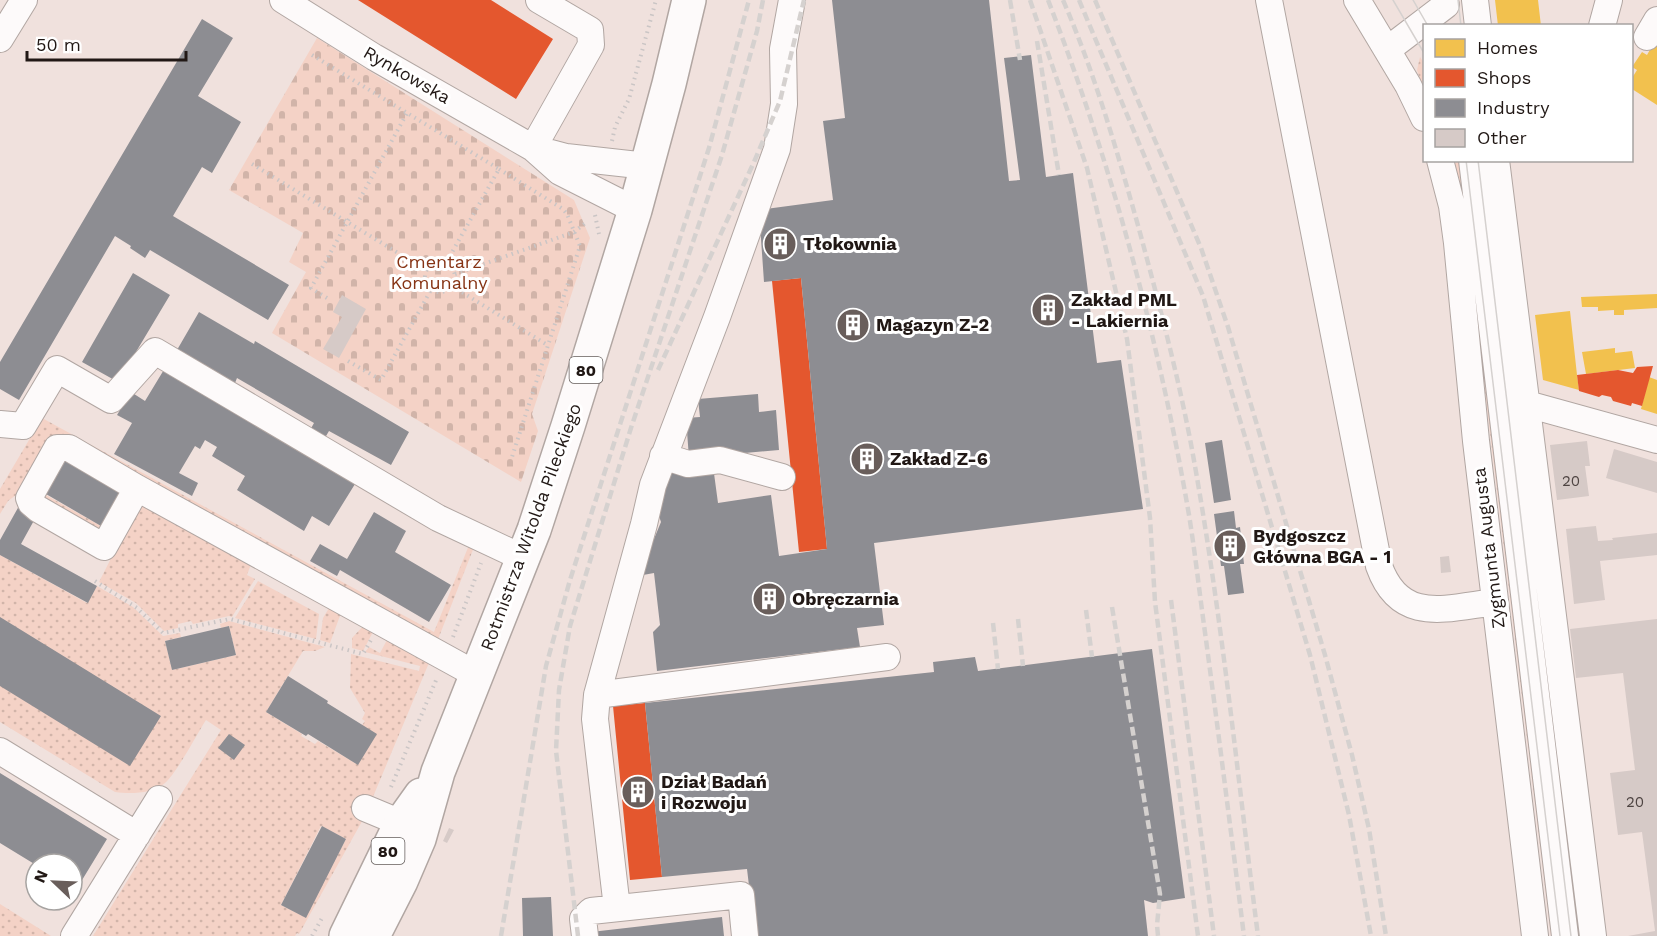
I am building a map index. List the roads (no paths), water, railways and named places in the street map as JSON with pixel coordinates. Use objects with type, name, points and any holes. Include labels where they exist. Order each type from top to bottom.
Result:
[{"type":"main road","name":"Rotmistrza Witolda Pileckiego","points":[[373,936],[419,839],[438,772],[523,558],[568,426],[635,210],[689,0]]},
{"type":"main road","name":"Rotmistrza Witolda Pileckiego","points":[[335,926],[382,815],[438,772]]},
{"type":"street","points":[[0,39],[24,0]]},
{"type":"street","name":"Rynkowska","points":[[283,0],[374,57],[533,148],[560,172],[635,210]]},
{"type":"street","points":[[533,148],[591,45],[590,30],[539,0]]},
{"type":"street","points":[[617,908],[595,719],[597,695],[653,485],[717,317],[777,149],[784,104],[783,49],[792,0]]},
{"type":"street","points":[[1269,0],[1379,566],[1385,582],[1397,598],[1412,606],[1423,608],[1444,609],[1495,602]]},
{"type":"street","points":[[1358,0],[1423,114]]},
{"type":"street","points":[[1475,0],[1478,24]]},
{"type":"street","points":[[1603,24],[1609,0]]},
{"type":"street","points":[[1424,24],[1446,8]]},
{"type":"street","points":[[1387,50],[1423,24]]},
{"type":"street","name":"Rynkowska","points":[[533,148],[566,157],[647,166]]},
{"type":"street","name":"Zygmunta Augusta","points":[[1441,162],[1456,235],[1476,441],[1535,936]]},
{"type":"street","points":[[1472,162],[1565,936]]},
{"type":"street","points":[[1496,162],[1593,936]]},
{"type":"street","points":[[0,424],[23,426],[57,369],[111,400],[155,351],[438,518],[523,558]]},
{"type":"street","points":[[1527,404],[1657,440]]},
{"type":"street","points":[[663,456],[688,464],[720,460],[782,477]]},
{"type":"street","points":[[137,488],[477,675]]},
{"type":"street","points":[[597,695],[887,657]]},
{"type":"street","points":[[0,751],[137,835]]},
{"type":"street","points":[[74,936],[159,799]]},
{"type":"street","points":[[585,936],[584,919],[591,911],[741,895],[746,936]]},
{"type":"tram line","points":[[1393,0],[1423,51]]},
{"type":"tram line","points":[[1413,0],[1427,24]]},
{"type":"tram line","points":[[1458,0],[1461,24]]},
{"type":"tram line","points":[[1466,162],[1560,936]]},
{"type":"tram line","points":[[1478,162],[1571,936]]},
{"type":"railway","points":[[501,936],[546,666],[570,580],[709,148],[749,0]]},
{"type":"railway","points":[[578,936],[556,751],[559,690],[570,626],[631,428],[722,155],[757,31],[763,0]]},
{"type":"railway","points":[[658,370],[780,101],[804,0]]},
{"type":"railway","points":[[1010,0],[1020,60]]},
{"type":"railway","points":[[1030,0],[1087,168],[1127,339],[1150,518],[1155,602],[1198,936]]},
{"type":"railway","points":[[1048,0],[1093,125],[1113,189],[1148,319],[1177,449],[1191,529],[1244,936]]},
{"type":"railway","points":[[1063,0],[1105,113],[1139,229],[1186,417],[1220,628],[1258,936]]},
{"type":"railway","points":[[1079,0],[1203,296],[1310,655],[1349,815],[1371,936]]},
{"type":"railway","points":[[1095,0],[1201,248],[1228,327],[1325,655],[1352,755],[1369,829],[1386,936]]},
{"type":"railway","points":[[1037,41],[1059,175]]},
{"type":"railway","points":[[1171,600],[1214,936]]},
{"type":"railway","points":[[1112,607],[1160,894],[1158,936]]},
{"type":"railway","points":[[1086,610],[1092,657]]},
{"type":"railway","points":[[1018,619],[1023,666]]},
{"type":"railway","points":[[993,623],[998,669]]},
{"type":"place","name":"Tłokownia","points":[[780,244]]},
{"type":"place","name":"Zakład PML - Lakiernia","points":[[1048,310]]},
{"type":"place","name":"Magazyn Z-2","points":[[853,325]]},
{"type":"place","name":"Zakład Z-6","points":[[867,459]]},
{"type":"place","name":"Bydgoszcz Główna BGA - 1","points":[[1230,546]]},
{"type":"place","name":"Obręczarnia","points":[[769,599]]},
{"type":"place","name":"Dział Badań i Rozwoju","points":[[638,792]]},
{"type":"park label","name":"Cmentarz Komunalny","points":[[439,272]]}]
